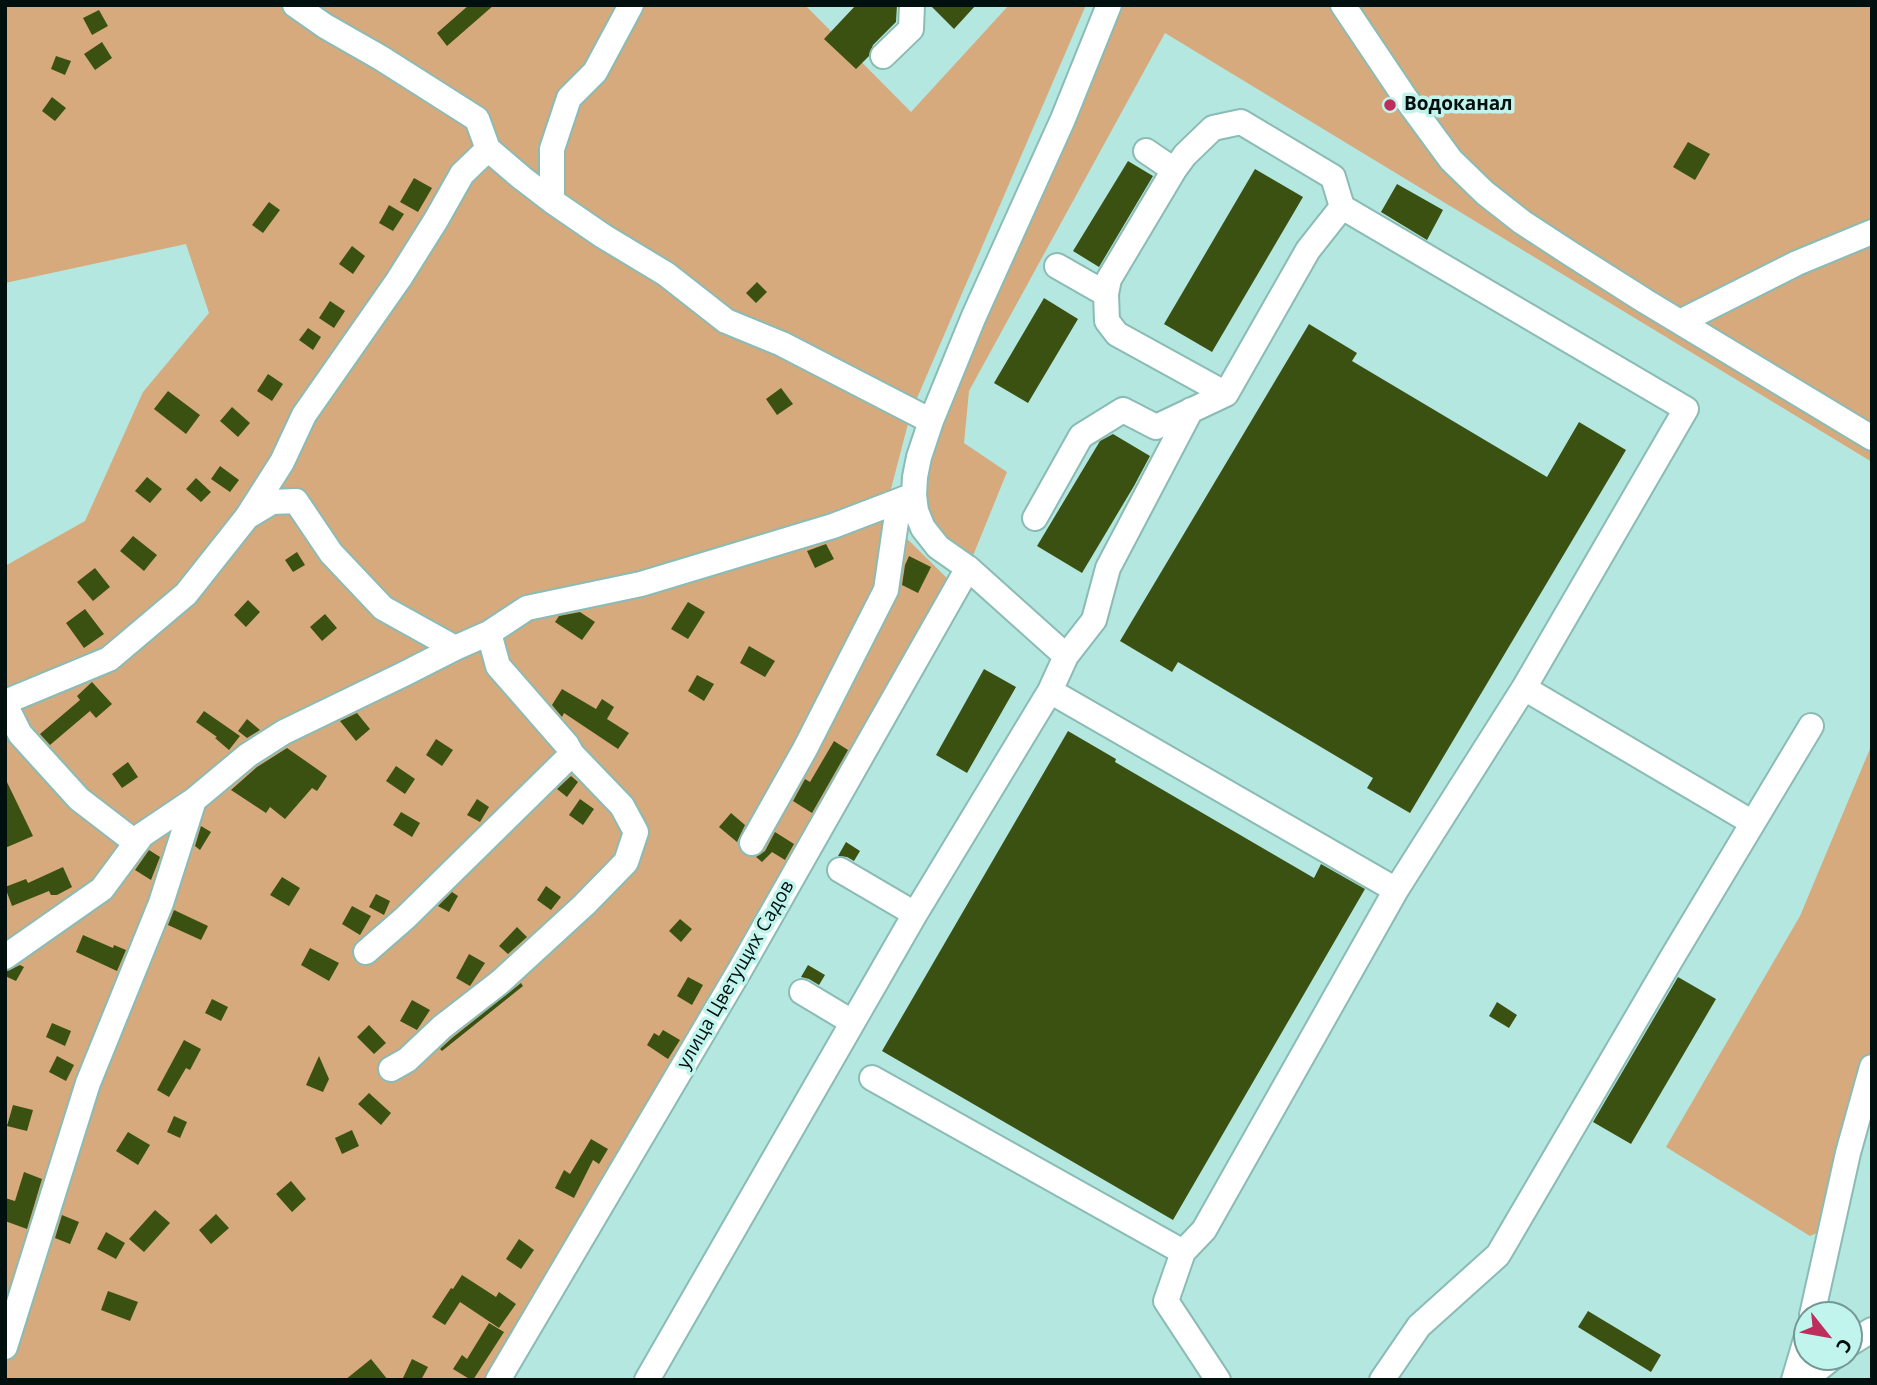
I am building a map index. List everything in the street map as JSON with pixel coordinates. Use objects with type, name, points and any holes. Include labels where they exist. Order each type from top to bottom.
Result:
[{"type":"street","points":[[296,5],[325,26],[382,58],[477,119],[488,149],[552,201],[666,274],[726,321],[782,344],[931,421]]},
{"type":"street","points":[[552,201],[552,149],[569,98],[595,72],[631,5]]},
{"type":"street","points":[[883,57],[911,29],[912,5]]},
{"type":"street","points":[[752,843],[805,748],[886,590],[907,498],[931,421],[974,316],[1063,119],[1108,5]]},
{"type":"street","points":[[1343,5],[1451,160],[1485,193],[1522,222],[1571,254],[1872,438]]},
{"type":"street","points":[[1218,1380],[1166,1301],[1183,1252],[1204,1230],[1396,890],[1524,688],[1686,409],[1342,207],[1333,177],[1241,122],[1213,128],[1185,155],[1109,279],[1107,295],[1107,321],[1117,334],[1226,394]]},
{"type":"street","points":[[135,842],[79,799],[20,734],[5,703],[110,659],[186,594],[247,517],[282,462],[304,415],[399,279],[462,174],[488,149]]},
{"type":"street","points":[[1146,150],[1174,170]]},
{"type":"street","points":[[1035,518],[1081,436],[1122,410],[1156,427],[1226,394],[1308,250],[1342,207]]},
{"type":"street","points":[[1680,322],[1797,263],[1872,232]]},
{"type":"street","points":[[1057,266],[1107,295]]},
{"type":"street","points":[[647,1380],[915,914],[1050,691],[1066,656],[1094,620],[1108,568],[1191,410]]},
{"type":"street","points":[[282,462],[296,501],[331,553],[383,608],[455,648]]},
{"type":"street","points":[[907,498],[923,528],[938,547],[968,568],[1066,656]]},
{"type":"street","points":[[5,957],[102,889],[142,835],[194,800],[248,755],[284,732],[489,633],[527,608],[641,584],[833,526],[907,498]]},
{"type":"street","points":[[247,517],[272,502],[296,501]]},
{"type":"street","name":"улица Цветущих Садов","points":[[498,1380],[741,968],[968,568]]},
{"type":"street","points":[[391,1069],[407,1060],[442,1027],[500,982],[583,905],[626,862],[636,832],[622,806],[572,754],[498,666],[489,633]]},
{"type":"street","points":[[1524,688],[1753,823]]},
{"type":"street","points":[[1050,691],[1396,890]]},
{"type":"street","points":[[1382,1380],[1419,1326],[1498,1255],[1811,726]]},
{"type":"street","points":[[366,952],[405,918],[572,754]]},
{"type":"street","points":[[5,1348],[88,1083],[160,903],[194,800]]},
{"type":"street","points":[[840,870],[915,914]]},
{"type":"street","points":[[802,992],[852,1022]]},
{"type":"street","points":[[1815,1301],[1848,1153],[1866,1111],[1872,1067]]},
{"type":"street","points":[[872,1078],[1183,1252]]},
{"type":"street","points":[[1796,1380],[1816,1371]]},
{"type":"shaded area","points":[[5,5],[805,5],[911,112],[1009,5],[1086,5],[911,412],[884,516],[960,591],[501,1380],[5,1380],[5,566],[85,521],[143,392],[209,313],[186,244],[5,283]]},
{"type":"shaded area","points":[[1109,5],[1872,5],[1872,462],[1165,33],[969,391],[964,443],[1007,472],[968,568],[923,528],[919,457]]},
{"type":"shaded area","points":[[1872,744],[1872,1067],[1832,1227],[1810,1236],[1666,1147],[1800,916]]},
{"type":"building","points":[[469,5],[494,5],[447,46],[437,33]]},
{"type":"building","points":[[856,5],[897,5],[896,22],[873,45],[869,56],[856,69],[824,39]]},
{"type":"building","points":[[930,5],[976,5],[954,29]]},
{"type":"building","points":[[99,10],[108,26],[92,35],[83,18]]},
{"type":"building","points":[[102,42],[112,58],[95,70],[84,54]]},
{"type":"building","points":[[56,56],[71,61],[65,75],[51,69]]},
{"type":"building","points":[[52,97],[66,108],[55,121],[42,111]]},
{"type":"building","points":[[1688,142],[1710,154],[1695,180],[1673,167]]},
{"type":"building","points":[[1128,161],[1153,176],[1099,267],[1073,251]]},
{"type":"building","points":[[1255,169],[1303,197],[1212,352],[1164,324]]},
{"type":"building","points":[[414,178],[432,188],[418,212],[400,202]]},
{"type":"building","points":[[1397,184],[1443,210],[1427,240],[1381,212]]},
{"type":"building","points":[[269,202],[280,210],[263,233],[252,225]]},
{"type":"building","points":[[389,205],[404,214],[393,231],[379,223]]},
{"type":"building","points":[[352,246],[365,256],[353,274],[339,264]]},
{"type":"building","points":[[757,282],[767,292],[756,303],[746,293]]},
{"type":"building","points":[[1044,298],[1078,319],[1028,403],[994,383]]},
{"type":"building","points":[[330,301],[345,311],[334,328],[319,318]]},
{"type":"building","points":[[1309,324],[1357,353],[1352,361],[1547,477],[1579,422],[1626,450],[1410,813],[1367,788],[1373,778],[1178,662],[1172,672],[1120,641]]},
{"type":"building","points":[[308,328],[321,337],[313,350],[299,340]]},
{"type":"building","points":[[268,374],[283,384],[272,401],[257,391]]},
{"type":"building","points":[[781,388],[793,404],[777,415],[766,399]]},
{"type":"building","points":[[168,391],[200,415],[186,434],[154,409]]},
{"type":"building","points":[[232,407],[250,423],[238,437],[220,421]]},
{"type":"building","points":[[1113,434],[1150,456],[1082,573],[1037,546],[1100,441]]},
{"type":"building","points":[[220,466],[239,480],[230,492],[211,479]]},
{"type":"building","points":[[147,477],[162,489],[150,503],[135,491]]},
{"type":"building","points":[[196,478],[211,492],[201,502],[186,489]]},
{"type":"building","points":[[133,536],[157,555],[144,571],[120,551]]},
{"type":"building","points":[[826,544],[834,559],[815,568],[807,551]]},
{"type":"building","points":[[297,552],[305,565],[293,572],[285,560]]},
{"type":"building","points":[[909,556],[931,567],[918,593],[902,585]]},
{"type":"building","points":[[95,568],[110,587],[93,601],[77,582]]},
{"type":"building","points":[[248,600],[260,612],[246,627],[234,615]]},
{"type":"building","points":[[688,602],[705,612],[688,639],[671,629]]},
{"type":"building","points":[[85,609],[104,634],[84,648],[66,623]]},
{"type":"building","points":[[580,612],[595,622],[582,640],[555,622],[559,616]]},
{"type":"building","points":[[325,614],[337,628],[322,641],[310,627]]},
{"type":"building","points":[[749,646],[775,661],[765,677],[740,663]]},
{"type":"building","points":[[984,669],[1016,687],[967,773],[936,755]]},
{"type":"building","points":[[697,675],[714,684],[704,701],[688,691]]},
{"type":"building","points":[[92,682],[112,704],[96,718],[90,711],[50,745],[40,734],[80,700],[77,696]]},
{"type":"building","points":[[562,689],[596,709],[602,699],[614,707],[607,719],[629,733],[618,749],[564,713],[562,717],[552,705]]},
{"type":"building","points":[[204,711],[240,736],[229,750],[215,738],[217,737],[196,722]]},
{"type":"building","points":[[357,713],[370,729],[356,741],[340,721]]},
{"type":"building","points":[[247,719],[260,730],[247,738],[238,731]]},
{"type":"building","points":[[1068,731],[1116,759],[1115,762],[1314,878],[1321,864],[1365,889],[1173,1220],[882,1051]]},
{"type":"building","points":[[436,739],[453,750],[442,766],[426,755]]},
{"type":"building","points":[[834,741],[848,750],[812,813],[793,801],[805,779],[810,782]]},
{"type":"building","points":[[287,748],[327,776],[317,791],[312,788],[285,819],[270,807],[266,813],[231,790],[257,767]]},
{"type":"building","points":[[128,762],[138,777],[122,788],[112,774]]},
{"type":"building","points":[[396,766],[415,779],[405,794],[386,781]]},
{"type":"building","points":[[571,776],[578,782],[567,797],[557,789]]},
{"type":"building","points":[[5,778],[33,836],[5,848]]},
{"type":"building","points":[[477,799],[489,807],[480,822],[467,815]]},
{"type":"building","points":[[580,799],[594,809],[583,825],[569,815]]},
{"type":"building","points":[[401,812],[420,823],[412,837],[393,825]]},
{"type":"building","points":[[731,813],[745,825],[737,842],[719,827]]},
{"type":"building","points":[[201,826],[211,832],[200,850],[195,846]]},
{"type":"building","points":[[775,832],[794,844],[785,860],[772,852],[762,862],[756,857],[765,851]]},
{"type":"building","points":[[846,842],[860,851],[854,861],[838,856]]},
{"type":"building","points":[[149,850],[160,857],[151,880],[135,870]]},
{"type":"building","points":[[63,867],[72,887],[57,895],[51,895],[49,891],[12,906],[5,887],[26,879],[28,883]]},
{"type":"building","points":[[282,877],[300,888],[289,906],[270,895]]},
{"type":"building","points":[[546,886],[561,897],[551,910],[537,900]]},
{"type":"building","points":[[452,892],[458,896],[449,912],[438,906]]},
{"type":"building","points":[[376,894],[390,901],[384,915],[369,907]]},
{"type":"building","points":[[352,906],[371,916],[360,935],[342,924]]},
{"type":"building","points":[[174,910],[208,926],[201,940],[168,925]]},
{"type":"building","points":[[680,919],[692,929],[681,942],[669,931]]},
{"type":"building","points":[[517,927],[527,937],[508,954],[499,946]]},
{"type":"building","points":[[83,935],[113,948],[114,945],[126,950],[117,971],[76,952]]},
{"type":"building","points":[[310,948],[339,963],[329,981],[301,965]]},
{"type":"building","points":[[469,954],[485,963],[470,986],[456,978]]},
{"type":"building","points":[[20,965],[24,967],[16,981],[5,976],[5,972]]},
{"type":"building","points":[[808,965],[825,975],[819,985],[801,977]]},
{"type":"building","points":[[688,977],[703,985],[692,1005],[677,996]]},
{"type":"building","points":[[1678,977],[1716,999],[1631,1144],[1593,1122]]},
{"type":"building","points":[[521,983],[523,986],[442,1051],[440,1049],[452,1038]]},
{"type":"building","points":[[212,999],[228,1007],[221,1021],[205,1013]]},
{"type":"building","points":[[412,1000],[430,1010],[417,1030],[400,1021]]},
{"type":"building","points":[[1497,1002],[1517,1015],[1509,1028],[1489,1016]]},
{"type":"building","points":[[52,1023],[71,1031],[65,1046],[46,1037]]},
{"type":"building","points":[[369,1025],[386,1043],[374,1054],[357,1037]]},
{"type":"building","points":[[663,1030],[680,1040],[668,1059],[647,1045],[654,1033],[659,1036]]},
{"type":"building","points":[[184,1040],[201,1049],[190,1070],[186,1068],[169,1097],[157,1090]]},
{"type":"building","points":[[57,1056],[74,1065],[66,1081],[49,1072]]},
{"type":"building","points":[[319,1056],[329,1079],[323,1092],[306,1085]]},
{"type":"building","points":[[369,1093],[391,1113],[381,1125],[358,1104]]},
{"type":"building","points":[[13,1105],[33,1110],[27,1131],[7,1126]]},
{"type":"building","points":[[174,1116],[187,1122],[180,1138],[167,1132]]},
{"type":"building","points":[[352,1130],[359,1146],[342,1154],[335,1138]]},
{"type":"building","points":[[128,1132],[150,1145],[138,1165],[116,1151]]},
{"type":"building","points":[[591,1139],[608,1149],[599,1164],[593,1160],[574,1198],[555,1188],[564,1170],[570,1174]]},
{"type":"building","points":[[24,1172],[42,1179],[27,1229],[5,1221],[5,1198],[15,1201]]},
{"type":"building","points":[[291,1181],[306,1199],[292,1212],[276,1194]]},
{"type":"building","points":[[155,1210],[170,1223],[144,1252],[129,1239]]},
{"type":"building","points":[[216,1214],[229,1228],[211,1244],[199,1230]]},
{"type":"building","points":[[62,1215],[79,1222],[70,1244],[55,1238]]},
{"type":"building","points":[[106,1232],[125,1243],[116,1259],[97,1249]]},
{"type":"building","points":[[519,1239],[534,1250],[521,1269],[506,1259]]},
{"type":"building","points":[[462,1275],[496,1297],[499,1292],[516,1304],[499,1328],[460,1302],[445,1325],[432,1317]]},
{"type":"building","points":[[108,1291],[138,1302],[130,1321],[101,1310]]},
{"type":"building","points":[[1588,1311],[1661,1355],[1651,1372],[1578,1327]]},
{"type":"building","points":[[489,1323],[504,1332],[471,1380],[453,1369],[462,1355],[467,1359]]},
{"type":"building","points":[[371,1359],[388,1380],[345,1380]]},
{"type":"building","points":[[412,1359],[428,1367],[421,1380],[402,1380]]},
{"type":"place","name":"Водоканал","points":[[1390,105]]}]
